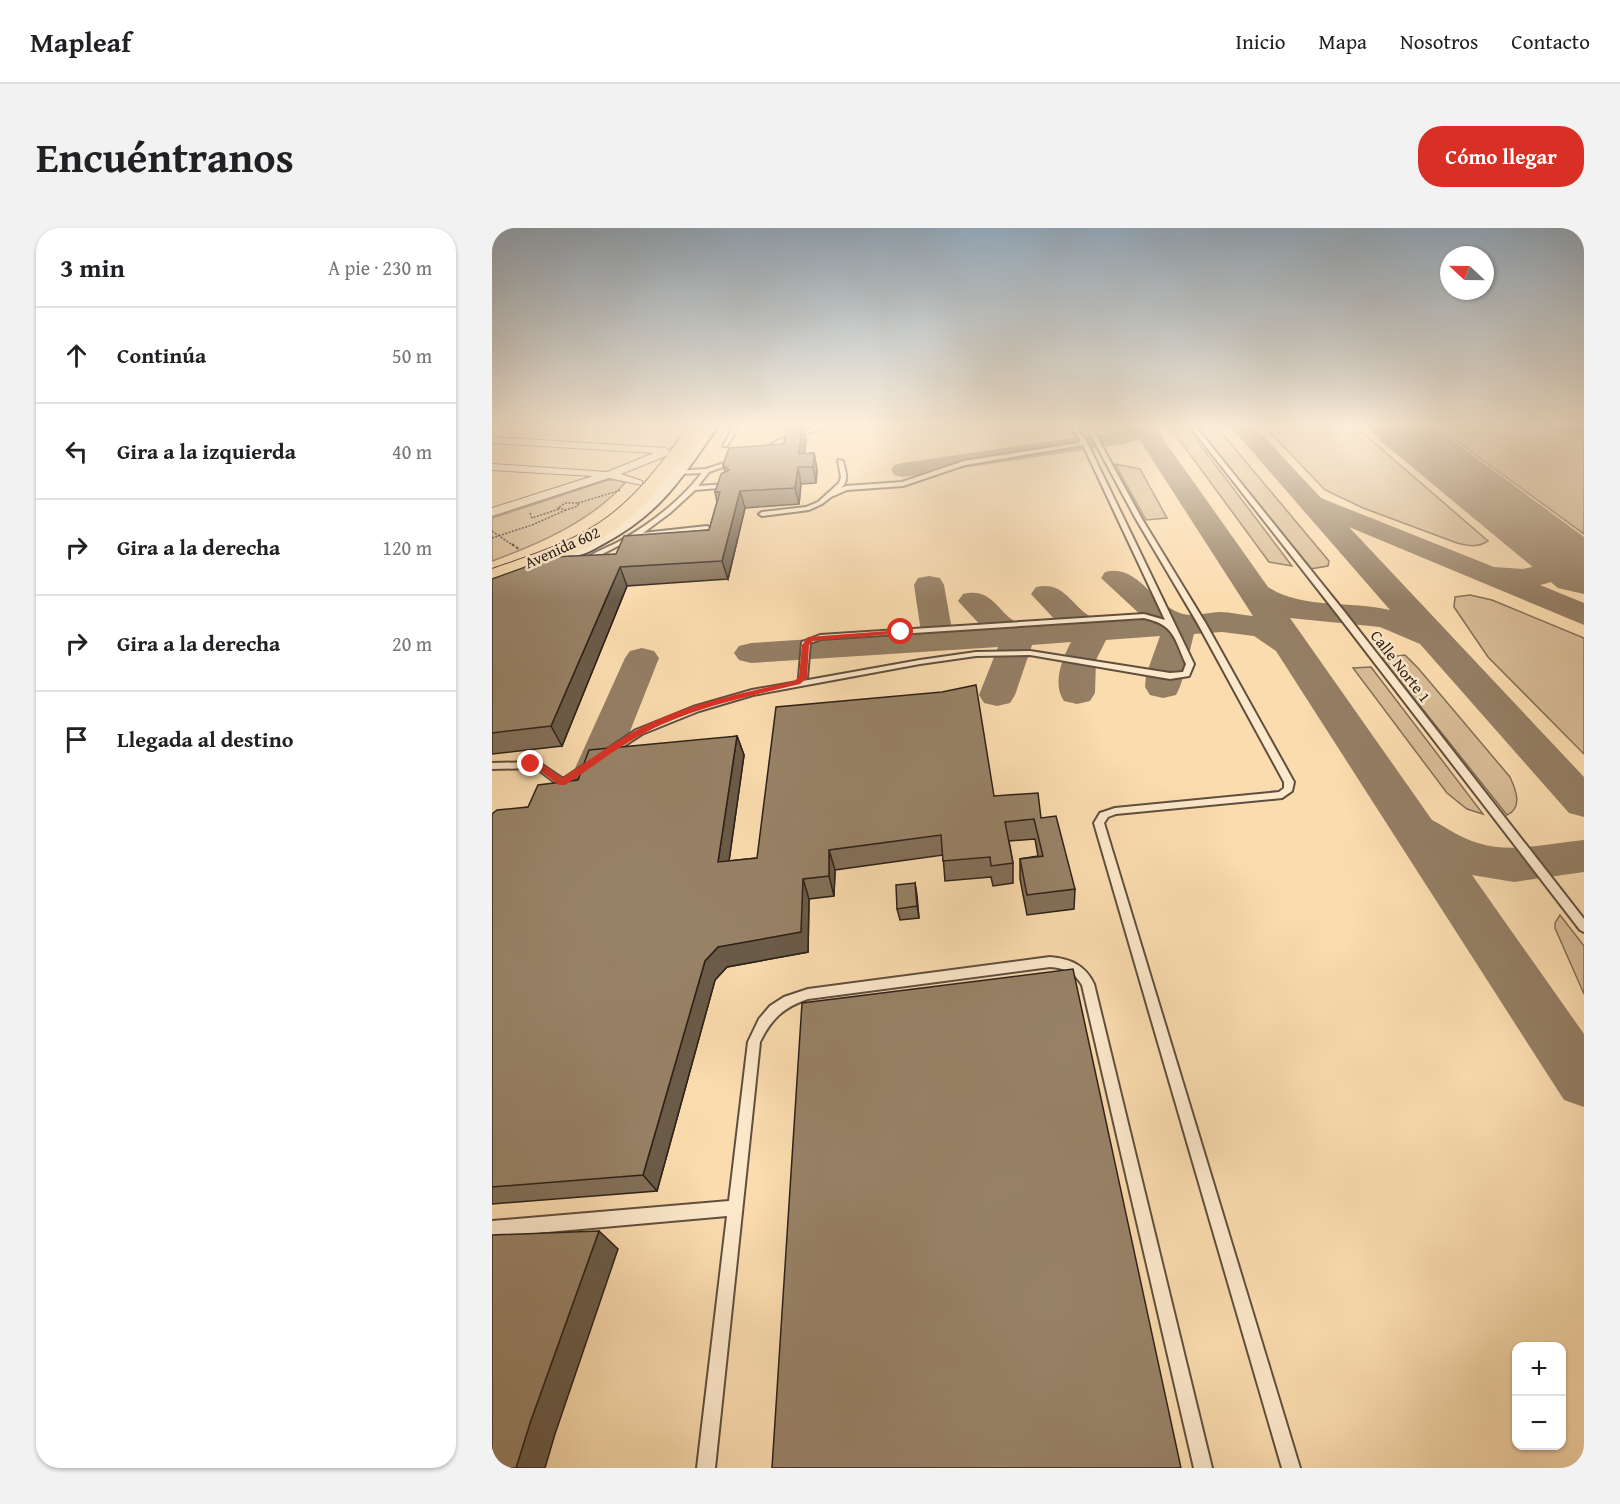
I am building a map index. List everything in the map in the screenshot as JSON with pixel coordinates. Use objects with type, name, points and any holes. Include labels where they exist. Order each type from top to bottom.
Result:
[{"type":"main road","name":"Avenida 602","points":[[492,569],[558,543],[605,515],[638,484]]},
{"type":"main road","name":"Avenida 602","points":[[492,576],[570,546],[615,521],[651,484]]},
{"type":"main road","points":[[492,584],[570,553],[618,528],[651,504],[667,484]]},
{"type":"main road","name":"Avenida 602","points":[[492,564],[558,543]]},
{"type":"street","points":[[492,512],[527,507],[586,484]]},
{"type":"street","points":[[492,499],[527,507]]},
{"type":"lane","points":[[581,562],[636,535],[658,520],[697,484]]},
{"type":"lane","points":[[830,495],[842,484]]},
{"type":"lane","points":[[850,484],[857,487]]},
{"type":"lane","points":[[762,514],[807,509],[843,489],[904,484]]},
{"type":"lane","points":[[544,796],[625,741],[659,722],[716,702],[816,681],[956,655],[999,652],[1046,655],[1179,676],[1186,674],[1190,666],[1104,484]]},
{"type":"lane","points":[[1120,484],[1202,624],[1289,782],[1289,789],[1282,795],[1115,811],[1104,815],[1099,823],[1291,1468]]},
{"type":"lane","name":"Calle Norte 1","points":[[1238,484],[1584,927]]},
{"type":"lane","points":[[694,488],[728,486]]},
{"type":"lane","points":[[636,535],[707,528]]},
{"type":"lane","points":[[1144,616],[1155,610],[1159,600]]},
{"type":"lane","points":[[803,678],[806,644],[814,638],[1144,616],[1158,619],[1172,626]]},
{"type":"lane","points":[[790,686],[803,678],[816,681]]},
{"type":"lane","points":[[492,766],[538,765],[562,783]]},
{"type":"lane","points":[[706,1468],[754,1042],[762,1024],[773,1008],[808,994],[1050,962],[1063,962],[1074,967],[1083,974],[1088,984],[1203,1468]]},
{"type":"lane","points":[[492,1228],[735,1208]]},
{"type":"path","points":[[559,509],[558,507],[564,503],[578,503],[638,484]]},
{"type":"path","points":[[492,538],[532,525],[578,506],[578,503]]},
{"type":"path","points":[[527,507],[532,518],[532,525]]},
{"type":"path","points":[[532,518],[559,509],[566,510]]},
{"type":"path","points":[[492,531],[524,553]]},
{"type":"shaded area","points":[[596,484],[624,484],[596,509],[563,530],[492,561],[492,518]]},
{"type":"shaded area","points":[[1126,484],[1148,484],[1167,518],[1146,520]]},
{"type":"shaded area","points":[[1212,484],[1230,484],[1292,566],[1269,562]]},
{"type":"shaded area","points":[[1243,484],[1264,484],[1329,561],[1328,566],[1310,569]]},
{"type":"shaded area","points":[[1319,484],[1422,484],[1488,541],[1473,546],[1457,543],[1363,508],[1325,490]]},
{"type":"shaded area","points":[[1515,484],[1584,484],[1584,534]]},
{"type":"shaded area","points":[[1470,595],[1492,600],[1584,638],[1584,754],[1488,657],[1454,607],[1455,597]]},
{"type":"shaded area","points":[[1405,655],[1510,777],[1517,798],[1512,812],[1507,815],[1382,658]]},
{"type":"shaded area","points":[[1371,667],[1483,814],[1467,809],[1447,793],[1353,668]]},
{"type":"shaded area","points":[[1560,915],[1584,946],[1584,994],[1555,928]]},
{"type":"building","points":[[718,484],[796,484],[795,488],[740,491],[722,561],[620,567],[551,726],[492,733],[492,579],[553,557],[616,554],[624,536],[709,530],[720,492],[715,492]]},
{"type":"building","points":[[976,685],[994,796],[1038,793],[1041,818],[1056,816],[1075,889],[1027,895],[1020,859],[1043,856],[1034,819],[1005,822],[1013,863],[991,866],[990,857],[943,861],[941,835],[829,850],[829,876],[803,879],[801,932],[718,947],[705,961],[643,1175],[492,1187],[492,814],[497,810],[528,807],[538,785],[578,780],[589,750],[737,736],[718,862],[757,858],[776,707],[942,692]]},
{"type":"building","points":[[915,883],[917,906],[897,909],[896,885]]},
{"type":"building","points":[[1073,969],[1181,1468],[772,1468],[802,1003]]},
{"type":"building","points":[[599,1231],[516,1468],[492,1468],[492,1235]]},
{"type":"taxiway","points":[[1181,484],[1584,1081]]},
{"type":"taxiway","points":[[1294,484],[1584,803]]},
{"type":"taxiway","points":[[1321,506],[1584,615]]},
{"type":"taxiway","points":[[1494,576],[1523,579],[1552,572],[1559,557],[1550,546]]},
{"type":"taxiway","points":[[1116,578],[1147,606],[1177,625]]},
{"type":"taxiway","points":[[929,585],[936,629]]},
{"type":"taxiway","points":[[1255,593],[1289,609],[1380,617],[1410,626],[1429,636]]},
{"type":"taxiway","points":[[1047,594],[1062,610],[1090,631]]},
{"type":"taxiway","points":[[974,601],[995,621],[1017,635]]},
{"type":"taxiway","points":[[1177,625],[1222,622],[1263,627],[1289,645]]},
{"type":"taxiway","points":[[1090,631],[1177,625]]},
{"type":"taxiway","points":[[1163,687],[1164,675],[1180,626]]},
{"type":"taxiway","points":[[1017,635],[1090,631]]},
{"type":"taxiway","points":[[1077,693],[1079,660],[1094,631]]},
{"type":"taxiway","points":[[751,653],[1017,635]]},
{"type":"taxiway","points":[[997,695],[1015,647],[1016,636]]},
{"type":"taxiway","points":[[583,797],[642,658]]},
{"type":"taxiway","points":[[1418,831],[1439,845],[1463,856],[1501,864],[1514,865],[1584,856]]},
{"type":"runway","points":[[1471,484],[1584,572]]},
{"type":"route","points":[[531,764],[538,765],[562,783],[618,745],[659,722],[716,702],[790,686],[797,682],[803,678],[806,645],[811,639],[901,632]]}]
